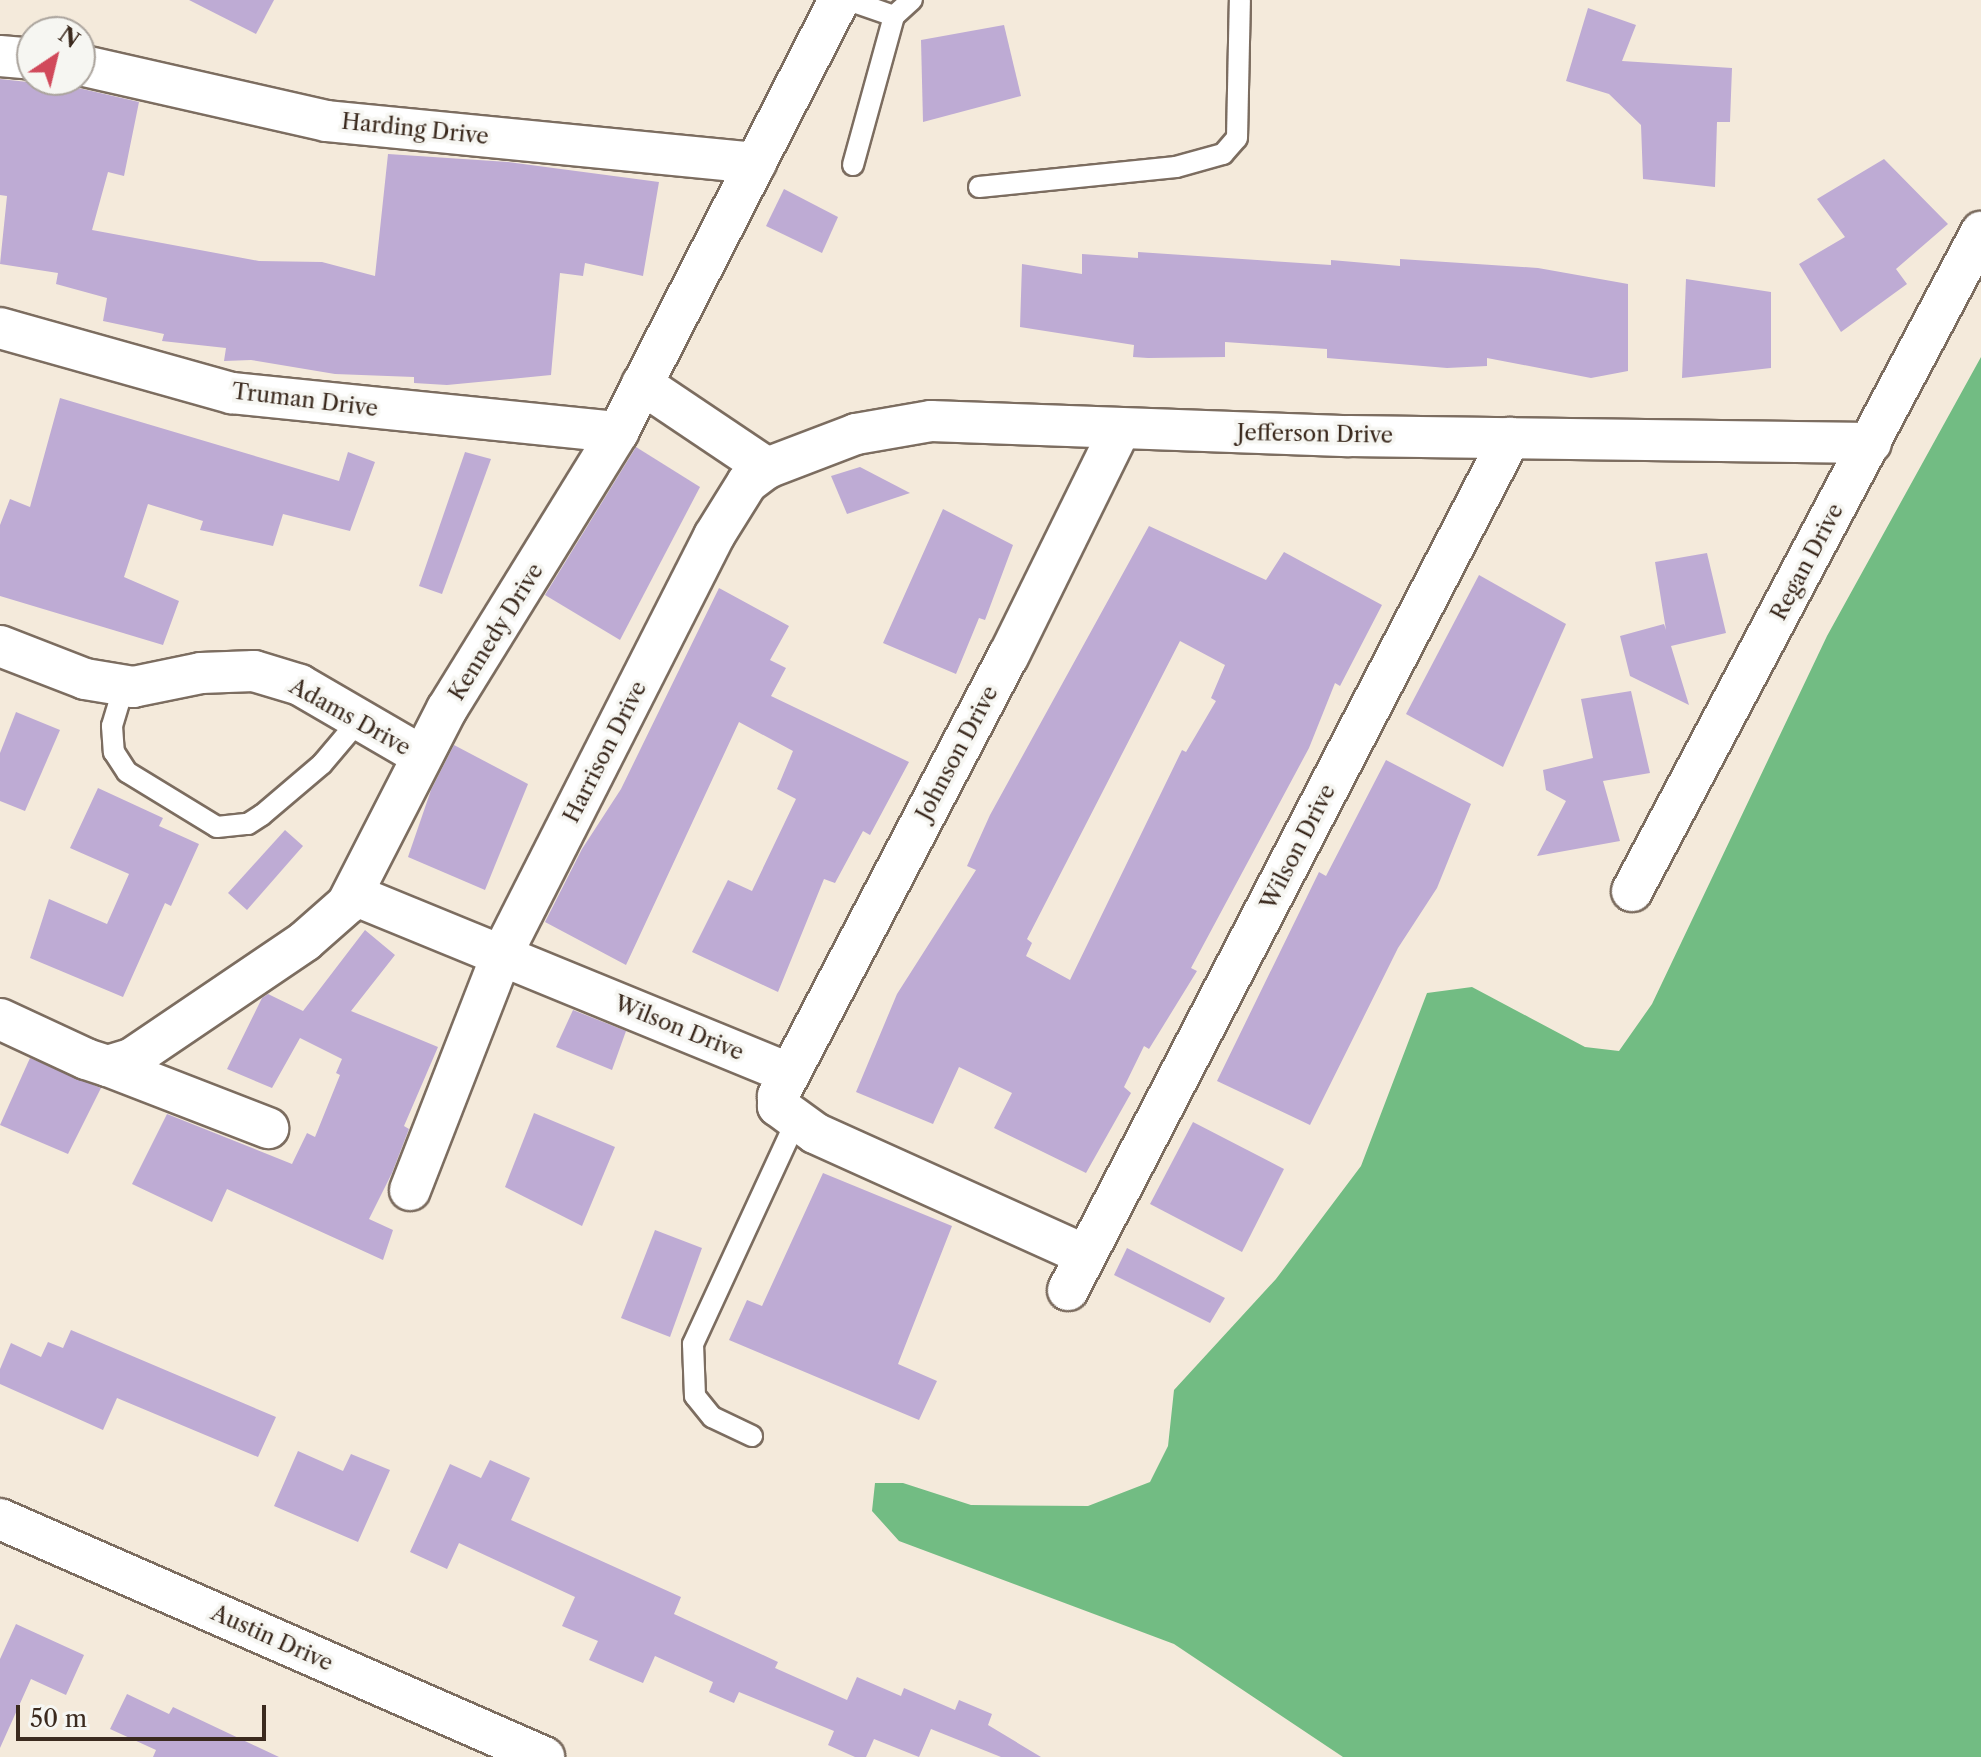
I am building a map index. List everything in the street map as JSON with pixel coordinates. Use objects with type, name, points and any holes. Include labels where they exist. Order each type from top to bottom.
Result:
[{"type":"street","name":"Kennedy Drive","points":[[108,1066],[131,1059],[221,1001],[305,941],[354,895],[422,756],[618,432],[839,0]]},
{"type":"street","name":"Harding Drive","points":[[96,69],[327,121],[756,163]]},
{"type":"street","name":"Regan Drive","points":[[1632,891],[1981,232]]},
{"type":"street","name":"Truman Drive","points":[[0,328],[232,393],[618,432]]},
{"type":"street","points":[[642,384],[767,468]]},
{"type":"street","name":"Jefferson Drive","points":[[767,468],[856,434],[931,421],[1120,429],[1871,443]]},
{"type":"street","name":"Johnson Drive","points":[[788,1073],[1009,655],[1120,429]]},
{"type":"street","name":"Wilson Drive","points":[[1068,1290],[1510,438]]},
{"type":"street","name":"Harrison Drive","points":[[410,1190],[501,956],[714,536],[747,483],[767,468]]},
{"type":"street","name":"Adams Drive","points":[[0,646],[85,679],[124,686],[254,671],[300,685],[422,756]]},
{"type":"street","name":"Wilson Drive","points":[[354,895],[788,1073]]},
{"type":"street","points":[[0,1019],[108,1066],[268,1128]]},
{"type":"street","points":[[788,1073],[778,1106],[796,1121],[1085,1255]]},
{"type":"street","name":"Austin Drive","points":[[0,1519],[544,1757]]},
{"type":"lane","points":[[848,0],[894,16]]},
{"type":"lane","points":[[853,165],[894,16],[912,0]]},
{"type":"lane","points":[[979,187],[1176,167],[1223,154],[1237,138],[1240,0]]},
{"type":"lane","points":[[124,686],[112,726],[114,752],[127,772],[217,827],[240,826],[262,815],[322,764],[360,719]]},
{"type":"lane","points":[[752,1436],[712,1417],[695,1396],[693,1344],[796,1121]]},
{"type":"green space","points":[[1981,357],[1981,1757],[1343,1757],[1174,1644],[899,1541],[872,1511],[875,1483],[903,1483],[971,1505],[1088,1506],[1150,1482],[1168,1446],[1174,1390],[1276,1279],[1361,1166],[1427,993],[1472,987],[1585,1047],[1619,1051],[1652,1004],[1827,636]]},
{"type":"building","points":[[189,0],[274,0],[256,34]]},
{"type":"building","points":[[1588,8],[1636,25],[1622,61],[1732,68],[1730,122],[1717,122],[1715,187],[1643,179],[1641,125],[1609,94],[1566,81]]},
{"type":"building","points":[[1004,25],[1021,96],[923,122],[921,40]]},
{"type":"building","points":[[0,79],[16,81],[16,96],[96,96],[96,92],[139,102],[124,176],[108,172],[92,230],[259,261],[322,262],[375,276],[388,154],[508,162],[659,182],[643,276],[585,263],[583,276],[560,273],[551,375],[447,385],[414,383],[414,377],[335,374],[251,360],[224,361],[226,348],[162,341],[164,334],[103,321],[107,298],[56,284],[58,273],[0,264],[7,196],[0,195]]},
{"type":"building","points":[[1884,159],[1948,224],[1896,269],[1907,284],[1841,332],[1799,264],[1845,237],[1817,199]]},
{"type":"building","points":[[784,189],[838,217],[822,253],[766,226]]},
{"type":"building","points":[[1138,252],[1331,265],[1331,260],[1400,266],[1400,259],[1538,268],[1628,284],[1628,371],[1591,378],[1487,358],[1487,366],[1447,368],[1327,358],[1327,349],[1225,342],[1225,357],[1133,357],[1134,345],[1020,327],[1022,264],[1082,274],[1082,254],[1138,258]]},
{"type":"building","points":[[1686,279],[1771,292],[1771,368],[1682,378]]},
{"type":"building","points":[[60,398],[339,481],[348,452],[375,462],[350,531],[283,514],[273,546],[200,530],[203,521],[148,504],[124,577],[179,601],[163,645],[0,596],[0,525],[10,499],[30,507]]},
{"type":"building","points":[[636,447],[700,487],[620,640],[545,595]]},
{"type":"building","points":[[465,452],[491,459],[442,594],[419,586]]},
{"type":"building","points":[[860,467],[910,493],[847,514],[831,476]]},
{"type":"building","points":[[943,509],[1013,545],[985,620],[979,618],[956,674],[883,643]]},
{"type":"building","points":[[1149,526],[1266,580],[1284,552],[1382,605],[1340,686],[1335,683],[1309,748],[1191,968],[1197,971],[1149,1049],[1144,1046],[1124,1087],[1131,1093],[1086,1173],[994,1128],[1012,1093],[959,1067],[933,1124],[856,1092],[897,994],[976,870],[967,866],[990,815]],"holes":[[[1180,641],[1225,665],[1211,698],[1216,701],[1186,752],[1182,750],[1070,980],[1026,956],[1032,943],[1027,939]]]},
{"type":"building","points":[[1707,553],[1726,633],[1671,646],[1689,705],[1630,676],[1620,636],[1664,624],[1666,630],[1655,562]]},
{"type":"building","points":[[1479,575],[1566,624],[1503,767],[1406,714]]},
{"type":"building","points":[[719,588],[789,626],[770,660],[786,668],[771,696],[909,762],[870,835],[863,831],[835,883],[824,879],[778,992],[692,952],[728,880],[752,891],[796,799],[777,789],[793,751],[739,722],[626,965],[545,922],[582,849],[621,789]]},
{"type":"building","points":[[1631,691],[1650,773],[1603,781],[1620,841],[1537,856],[1566,801],[1546,790],[1543,770],[1593,758],[1581,699]]},
{"type":"building","points":[[16,712],[60,730],[25,811],[0,801],[0,753]]},
{"type":"building","points":[[454,745],[528,784],[485,890],[408,857],[431,790]]},
{"type":"building","points":[[1386,760],[1471,804],[1437,888],[1398,948],[1310,1125],[1217,1081],[1319,872],[1326,876]]},
{"type":"building","points":[[98,788],[163,818],[159,826],[199,844],[171,906],[165,903],[123,997],[30,958],[49,899],[107,924],[129,874],[70,848]]},
{"type":"building","points":[[285,830],[303,846],[247,910],[228,893]]},
{"type":"building","points":[[365,930],[395,955],[351,1011],[438,1047],[404,1126],[409,1129],[392,1173],[369,1219],[393,1230],[383,1260],[227,1189],[212,1222],[132,1184],[167,1114],[292,1164],[307,1133],[315,1137],[340,1075],[336,1073],[342,1059],[300,1038],[272,1088],[227,1069],[262,998],[268,994],[303,1011]]},
{"type":"building","points":[[573,1010],[626,1031],[612,1070],[556,1047]]},
{"type":"building","points":[[30,1058],[101,1088],[68,1154],[0,1125]]},
{"type":"building","points":[[534,1113],[615,1147],[582,1226],[505,1187]]},
{"type":"building","points":[[1193,1122],[1284,1169],[1242,1252],[1150,1204]]},
{"type":"building","points":[[823,1173],[952,1226],[898,1364],[937,1381],[919,1420],[729,1340],[747,1300],[762,1306]]},
{"type":"building","points":[[655,1230],[702,1248],[670,1337],[621,1318]]},
{"type":"building","points":[[1127,1248],[1225,1298],[1210,1323],[1114,1275]]},
{"type":"building","points":[[71,1330],[276,1417],[258,1457],[117,1398],[103,1430],[0,1384],[0,1369],[11,1343],[41,1357],[48,1342],[63,1348]]},
{"type":"building","points":[[298,1451],[343,1471],[351,1454],[390,1470],[358,1542],[274,1506]]},
{"type":"building","points":[[490,1460],[530,1478],[511,1520],[681,1597],[674,1614],[778,1662],[775,1668],[847,1700],[857,1677],[901,1696],[904,1688],[955,1710],[959,1700],[992,1714],[988,1725],[1041,1757],[1001,1757],[931,1729],[919,1757],[874,1739],[866,1757],[855,1757],[828,1745],[834,1731],[739,1692],[734,1703],[709,1692],[713,1682],[655,1656],[643,1683],[589,1660],[598,1641],[562,1626],[575,1597],[459,1543],[447,1569],[410,1552],[450,1464],[481,1478]]},
{"type":"building","points":[[16,1624],[84,1655],[66,1695],[31,1679],[0,1748],[0,1659]]},
{"type":"building","points":[[127,1694],[169,1714],[173,1707],[279,1757],[153,1757],[156,1750],[110,1729]]}]
